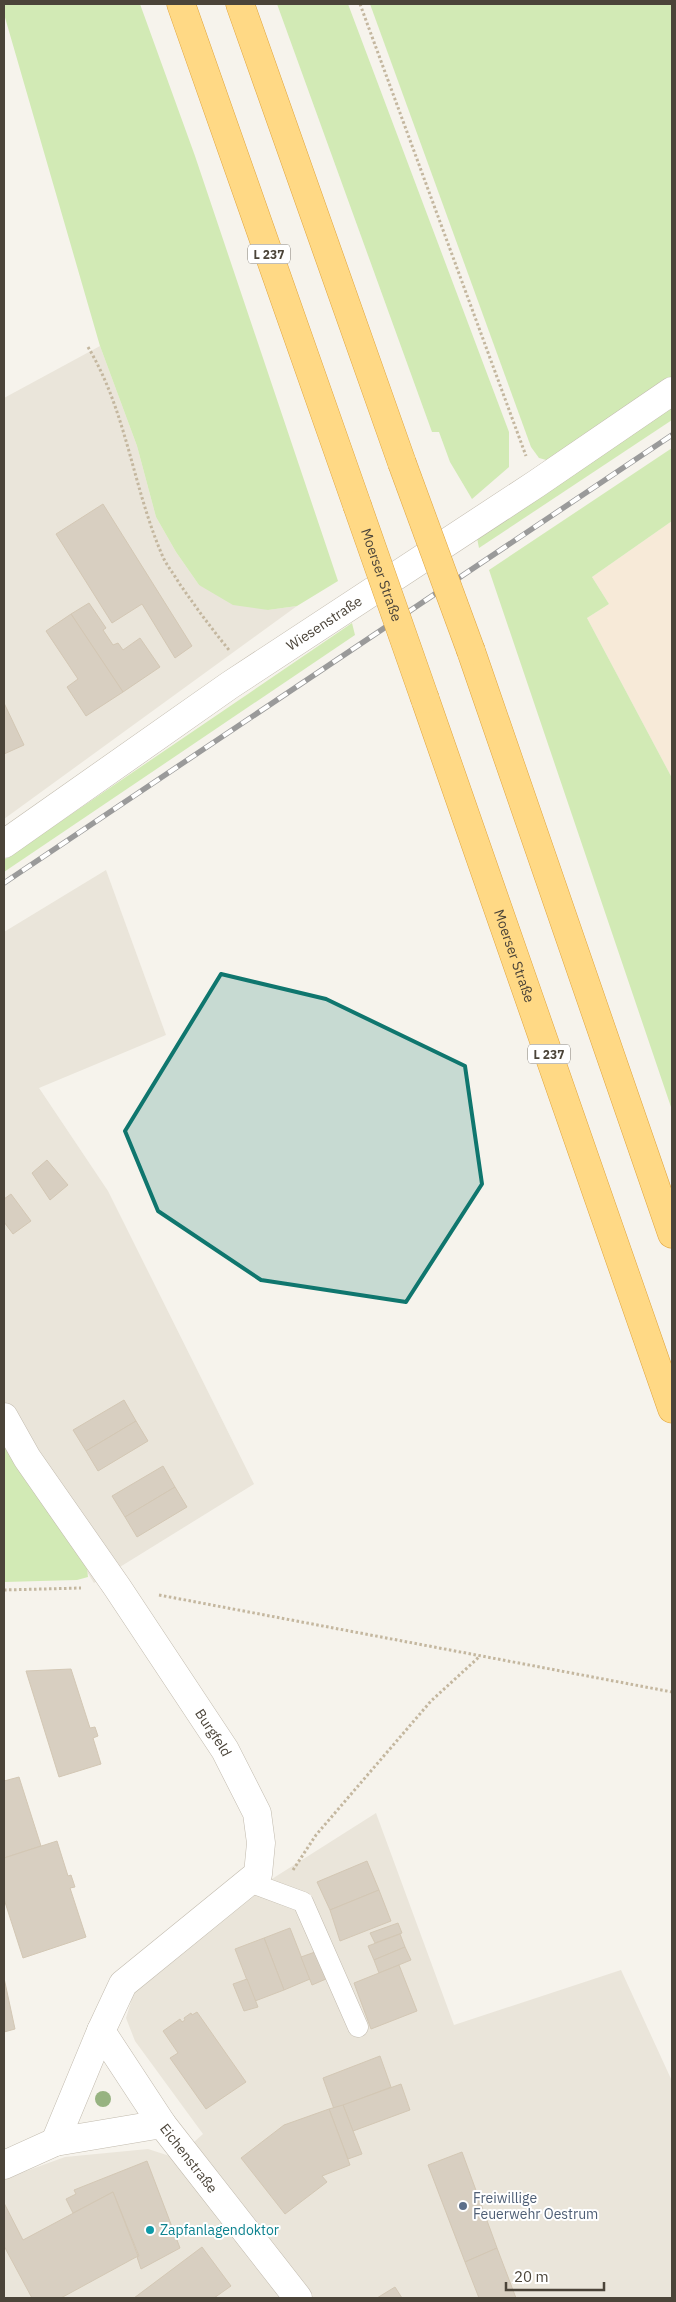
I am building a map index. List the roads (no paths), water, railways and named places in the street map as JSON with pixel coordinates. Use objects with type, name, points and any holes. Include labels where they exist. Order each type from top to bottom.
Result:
[{"type":"highway","name":"Moerser Straße","points":[[180,4],[425,699],[672,1409]]},
{"type":"highway","points":[[240,4],[402,463],[471,652],[672,1234]]},
{"type":"street","name":"Wiesenstraße","points":[[4,844],[248,673],[536,484],[672,390]]},
{"type":"street","name":"Burgfeld","points":[[4,1416],[27,1458],[117,1587],[225,1750],[256,1813],[261,1843],[253,1878]]},
{"type":"street","points":[[55,2142],[101,2031],[123,1984],[253,1878]]},
{"type":"street","points":[[101,2031],[162,2124]]},
{"type":"street","name":"Eichenstraße","points":[[4,2165],[55,2142],[162,2124],[298,2298]]},
{"type":"lane","points":[[253,1878],[303,1902],[358,2027]]},
{"type":"railway","points":[[4,883],[672,435]]},
{"type":"place","name":"Freiwillige Feuerwehr Oestrum","points":[[463,2206]]},
{"type":"place","name":"Zapfanlagendoktor","points":[[150,2230]]}]
